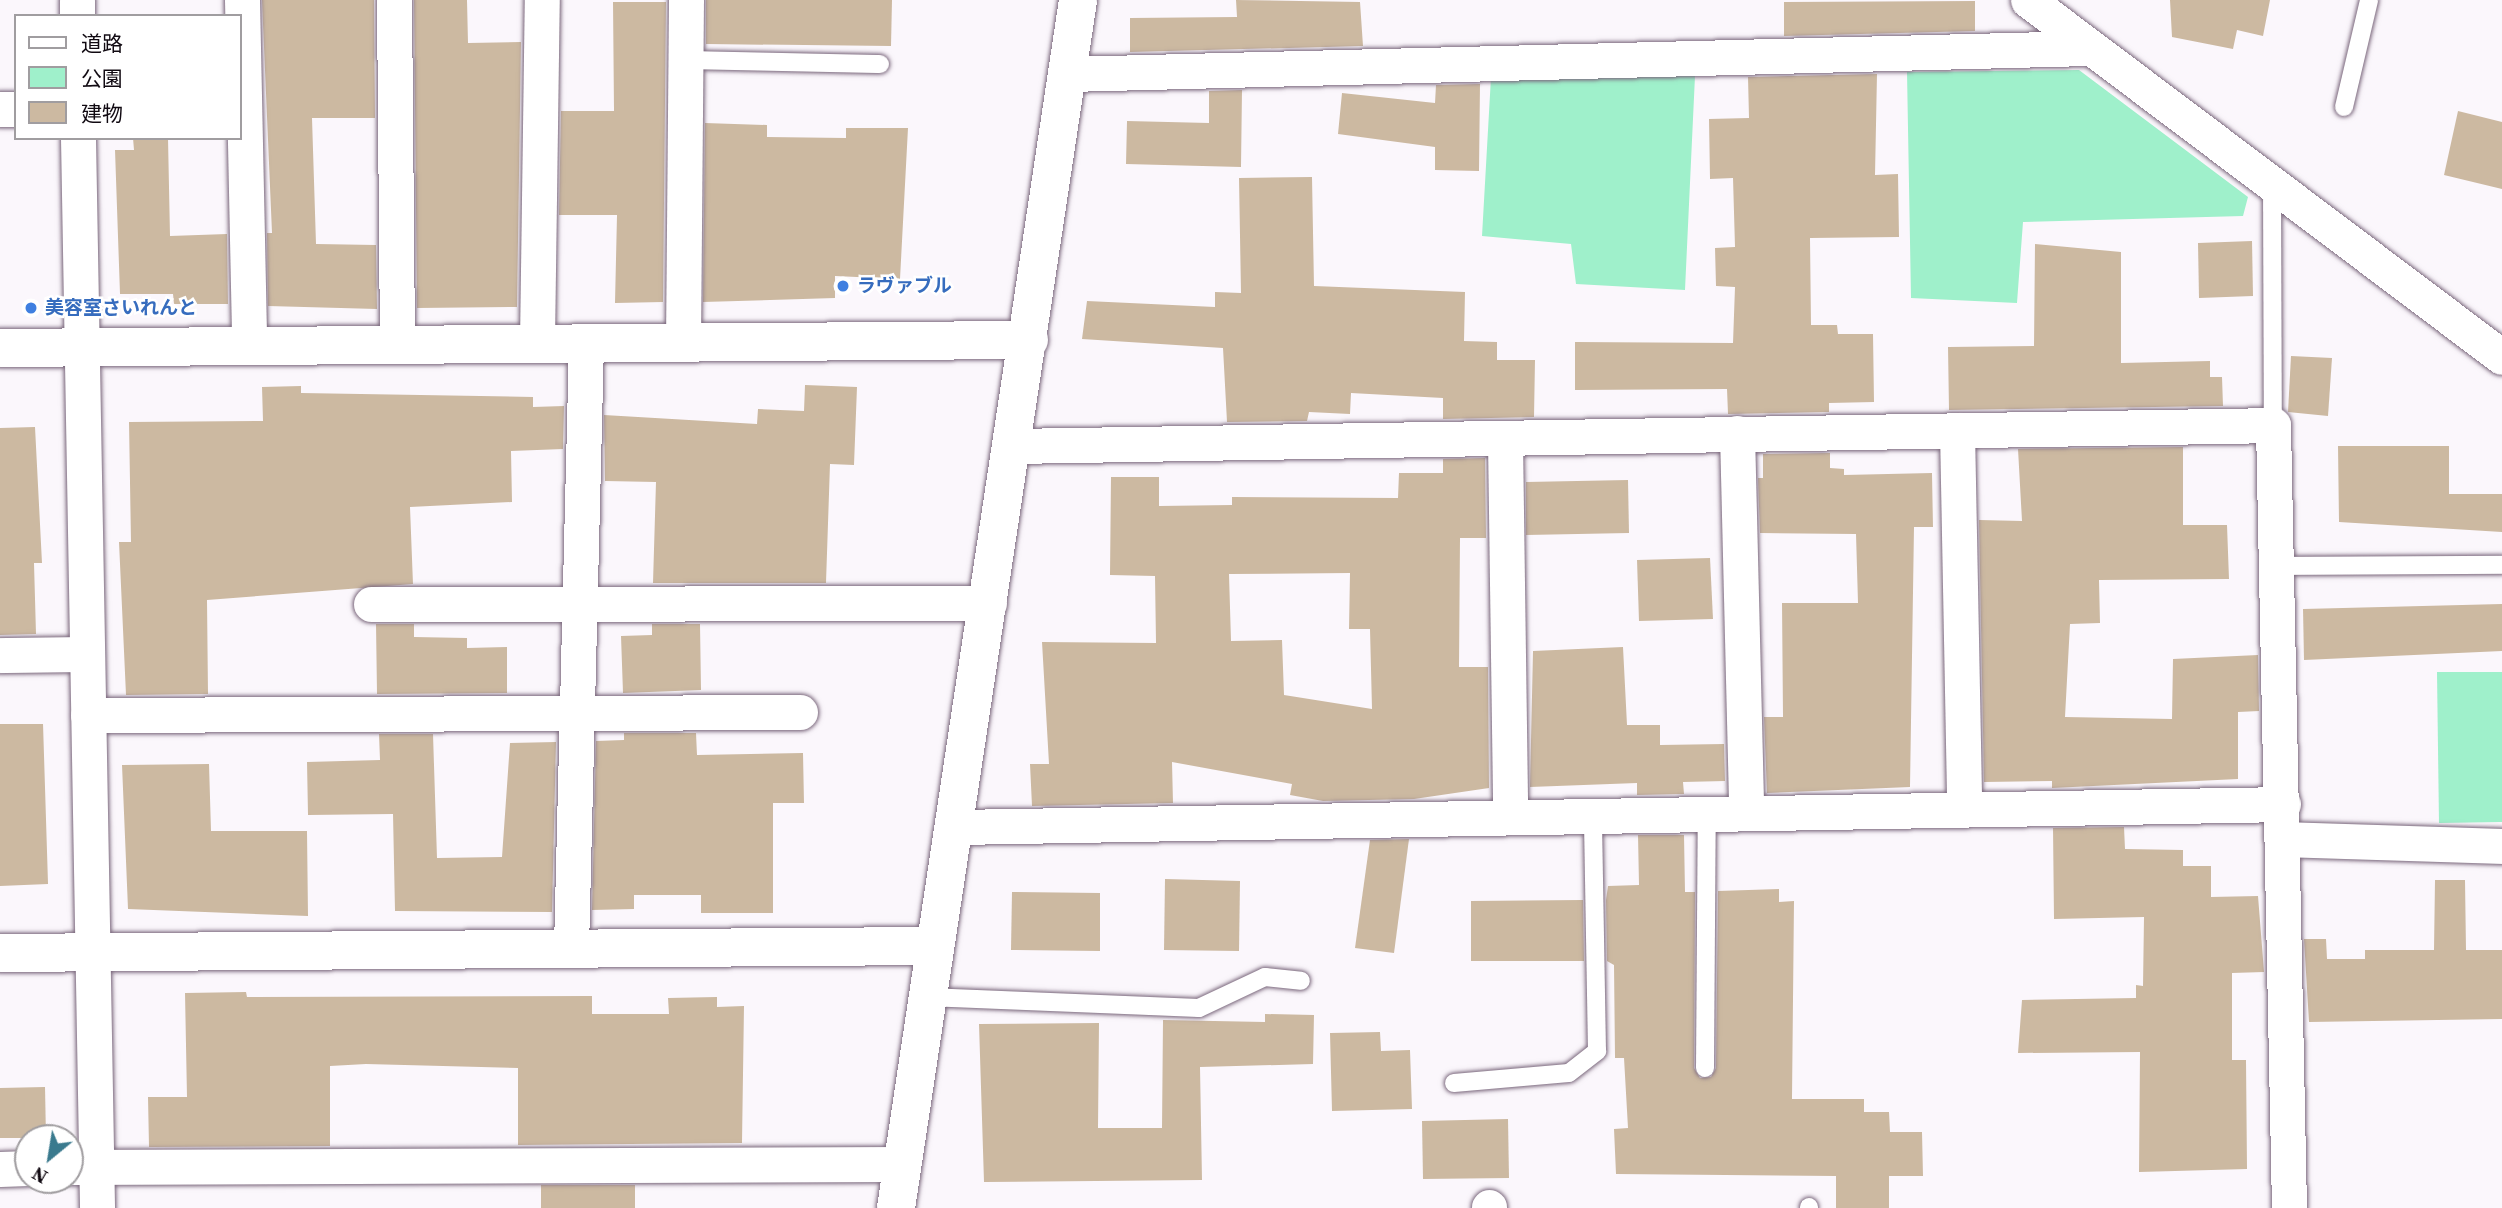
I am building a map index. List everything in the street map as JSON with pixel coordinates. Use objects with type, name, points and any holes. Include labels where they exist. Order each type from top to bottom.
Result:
[{"type":"street","points":[[242,0],[249,345]]},
{"type":"street","points":[[394,0],[397,343]]},
{"type":"street","points":[[537,342],[542,0]]},
{"type":"street","points":[[683,343],[685,0]]},
{"type":"street","points":[[895,1208],[956,827],[1079,0]]},
{"type":"street","points":[[2028,0],[2502,357]]},
{"type":"street","points":[[1068,74],[2090,47]]},
{"type":"street","points":[[78,140],[88,715],[89,951],[84,1131]]},
{"type":"street","points":[[0,348],[1029,340]]},
{"type":"street","points":[[571,948],[584,601],[586,343]]},
{"type":"street","points":[[1012,446],[1505,440],[1737,433],[2273,425],[2283,804],[2289,1208]]},
{"type":"street","points":[[1957,430],[1964,809]]},
{"type":"street","points":[[1737,433],[1746,813]]},
{"type":"street","points":[[1505,440],[1510,817]]},
{"type":"street","points":[[371,604],[584,601],[989,603]]},
{"type":"street","points":[[0,655],[87,654]]},
{"type":"street","points":[[88,715],[800,712]]},
{"type":"street","points":[[956,827],[2283,804]]},
{"type":"street","points":[[2283,839],[2502,846]]},
{"type":"street","points":[[0,953],[935,946]]},
{"type":"street","points":[[84,1167],[902,1164]]},
{"type":"street","points":[[84,1170],[97,1208]]},
{"type":"lane","points":[[2344,107],[2370,0]]},
{"type":"lane","points":[[684,60],[880,64]]},
{"type":"lane","points":[[2272,184],[2273,425]]},
{"type":"lane","points":[[2276,566],[2502,565]]},
{"type":"lane","points":[[1705,1068],[1707,813]]},
{"type":"lane","points":[[1454,1083],[1569,1073],[1597,1051],[1593,816]]},
{"type":"lane","points":[[927,997],[1199,1008],[1265,977],[1301,981]]},
{"type":"green space","points":[[2079,70],[2248,197],[2243,216],[2023,222],[2017,303],[1911,298],[1907,72]]},
{"type":"green space","points":[[1695,76],[1685,290],[1576,284],[1571,244],[1482,236],[1491,77]]},
{"type":"green space","points":[[2437,672],[2502,672],[2502,822],[2439,823]]},
{"type":"building","points":[[262,0],[374,0],[375,118],[312,118],[316,244],[376,245],[377,309],[268,306],[267,233],[272,233]]},
{"type":"building","points":[[414,0],[467,0],[468,43],[521,42],[517,307],[417,308]]},
{"type":"building","points":[[706,0],[892,0],[891,46],[706,44]]},
{"type":"building","points":[[1236,0],[1360,2],[1363,46],[1130,52],[1130,18],[1237,17]]},
{"type":"building","points":[[2170,0],[2270,0],[2263,36],[2237,30],[2233,49],[2172,37]]},
{"type":"building","points":[[1975,1],[1975,31],[1784,36],[1784,2]]},
{"type":"building","points":[[613,2],[666,2],[663,302],[615,303],[617,215],[559,215],[561,111],[614,111]]},
{"type":"building","points":[[1877,74],[1875,175],[1898,174],[1899,237],[1810,238],[1811,325],[1837,325],[1838,334],[1873,334],[1874,402],[1829,403],[1829,412],[1728,414],[1727,389],[1575,390],[1575,342],[1733,343],[1735,287],[1716,286],[1715,248],[1735,247],[1733,178],[1710,179],[1709,119],[1749,118],[1748,77]]},
{"type":"building","points":[[1480,84],[1479,171],[1435,170],[1435,147],[1338,134],[1342,93],[1435,103],[1436,85]]},
{"type":"building","points":[[1242,90],[1241,167],[1126,164],[1127,121],[1209,123],[1209,91]]},
{"type":"building","points":[[2458,111],[2502,122],[2502,189],[2444,175]]},
{"type":"building","points":[[705,123],[767,125],[767,137],[846,138],[846,128],[908,128],[900,279],[835,276],[835,298],[703,302]]},
{"type":"building","points":[[133,140],[168,140],[170,236],[227,234],[228,304],[174,304],[173,294],[120,294],[115,150],[134,150]]},
{"type":"building","points":[[1312,177],[1314,286],[1465,292],[1464,341],[1497,342],[1497,360],[1535,360],[1534,417],[1443,419],[1443,398],[1351,393],[1350,414],[1309,412],[1307,421],[1227,422],[1223,348],[1082,339],[1087,301],[1215,307],[1215,292],[1241,293],[1239,178]]},
{"type":"building","points":[[2252,241],[2253,296],[2199,298],[2198,243]]},
{"type":"building","points":[[2035,244],[2121,252],[2121,363],[2210,361],[2210,377],[2222,377],[2223,406],[1949,410],[1948,347],[2034,346]]},
{"type":"building","points":[[2291,356],[2332,358],[2328,416],[2288,412]]},
{"type":"building","points":[[805,385],[857,387],[854,465],[830,464],[826,583],[653,583],[656,482],[605,481],[604,415],[757,424],[758,409],[804,411]]},
{"type":"building","points":[[301,386],[301,393],[533,397],[533,407],[564,406],[563,449],[511,451],[512,502],[410,507],[413,584],[207,600],[208,694],[126,695],[119,542],[131,542],[129,422],[263,421],[262,387]]},
{"type":"building","points":[[35,427],[42,563],[34,563],[36,634],[0,635],[0,428]]},
{"type":"building","points":[[2338,446],[2449,446],[2449,494],[2502,494],[2502,532],[2339,522]]},
{"type":"building","points":[[2183,447],[2183,525],[2227,525],[2229,579],[2099,580],[2100,623],[2070,624],[2065,717],[2172,719],[2173,659],[2258,655],[2259,711],[2238,712],[2238,779],[2052,788],[2052,781],[1984,782],[1979,520],[2022,521],[2018,449]]},
{"type":"building","points":[[1830,453],[1830,468],[1844,469],[1844,475],[1932,473],[1933,527],[1914,527],[1910,787],[1767,793],[1764,717],[1783,717],[1782,603],[1858,603],[1856,534],[1760,533],[1758,478],[1763,478],[1763,454]]},
{"type":"building","points":[[1485,458],[1486,538],[1460,538],[1459,667],[1488,667],[1489,788],[1414,799],[1323,801],[1290,795],[1292,784],[1172,762],[1173,803],[1032,806],[1030,764],[1049,764],[1042,642],[1156,643],[1155,576],[1110,575],[1111,477],[1159,477],[1159,506],[1232,505],[1232,497],[1398,498],[1399,473],[1443,473],[1443,459]],"holes":[[[1350,573],[1349,629],[1370,629],[1372,709],[1284,695],[1282,640],[1231,641],[1229,574]]]},
{"type":"building","points":[[1628,480],[1629,533],[1526,535],[1526,482]]},
{"type":"building","points":[[1710,558],[1713,619],[1639,621],[1637,560]]},
{"type":"building","points":[[2502,604],[2502,651],[2304,660],[2303,609]]},
{"type":"building","points":[[376,624],[414,624],[414,637],[467,638],[467,648],[507,647],[507,693],[377,694]]},
{"type":"building","points":[[652,624],[700,624],[701,690],[623,693],[621,636],[652,635]]},
{"type":"building","points":[[1623,647],[1627,725],[1660,725],[1660,745],[1724,744],[1725,781],[1683,782],[1684,794],[1637,795],[1637,783],[1530,787],[1533,651]]},
{"type":"building","points":[[0,724],[43,724],[48,884],[0,886]]},
{"type":"building","points":[[624,733],[696,733],[697,755],[803,753],[804,803],[773,803],[773,913],[701,913],[701,895],[634,895],[634,909],[592,910],[596,741],[624,740]]},
{"type":"building","points":[[379,734],[433,734],[437,858],[502,857],[510,743],[556,742],[552,912],[395,911],[393,814],[308,815],[307,762],[380,760]]},
{"type":"building","points":[[209,764],[211,831],[307,831],[308,916],[128,909],[122,765]]},
{"type":"building","points":[[2124,827],[2125,849],[2183,850],[2183,866],[2211,866],[2211,897],[2258,896],[2264,972],[2232,973],[2232,1060],[2246,1060],[2247,1169],[2139,1172],[2140,1052],[2018,1053],[2022,1000],[2136,998],[2136,985],[2143,986],[2144,917],[2054,919],[2053,828]]},
{"type":"building","points":[[1638,835],[1684,835],[1685,892],[1695,892],[1694,1068],[1700,1078],[1711,1077],[1716,1068],[1718,891],[1779,889],[1779,902],[1794,901],[1792,1099],[1864,1099],[1864,1112],[1889,1112],[1890,1132],[1922,1132],[1923,1176],[1889,1176],[1889,1208],[1836,1208],[1836,1176],[1616,1174],[1614,1129],[1628,1128],[1624,1058],[1615,1058],[1614,965],[1607,961],[1606,900],[1608,886],[1639,885]]},
{"type":"building","points":[[1409,839],[1394,953],[1355,948],[1370,840]]},
{"type":"building","points":[[1165,879],[1240,881],[1239,951],[1164,950]]},
{"type":"building","points":[[2435,880],[2465,880],[2466,950],[2502,950],[2502,1019],[2309,1022],[2304,939],[2326,939],[2327,959],[2365,959],[2365,950],[2434,950]]},
{"type":"building","points":[[1012,892],[1100,893],[1100,951],[1011,950]]},
{"type":"building","points":[[1583,900],[1584,961],[1471,961],[1471,901]]},
{"type":"building","points":[[246,992],[247,997],[592,996],[592,1014],[669,1014],[668,998],[717,997],[717,1007],[744,1006],[742,1143],[518,1145],[518,1068],[366,1064],[330,1066],[330,1146],[149,1147],[148,1097],[187,1097],[185,993]]},
{"type":"building","points":[[1265,1014],[1314,1015],[1313,1064],[1200,1067],[1202,1180],[984,1182],[979,1024],[1099,1023],[1098,1128],[1162,1128],[1163,1020],[1265,1022]]},
{"type":"building","points":[[1380,1032],[1381,1051],[1410,1050],[1412,1109],[1332,1111],[1330,1033]]},
{"type":"building","points":[[45,1087],[46,1124],[14,1124],[14,1138],[0,1138],[0,1088]]},
{"type":"building","points":[[1508,1119],[1509,1178],[1423,1179],[1422,1121]]},
{"type":"building","points":[[541,1185],[635,1185],[635,1208],[541,1208]]},
{"type":"place","name":"ラヴァブル","points":[[843,286]]},
{"type":"place","name":"美容室さいれんと","points":[[31,308]]}]
